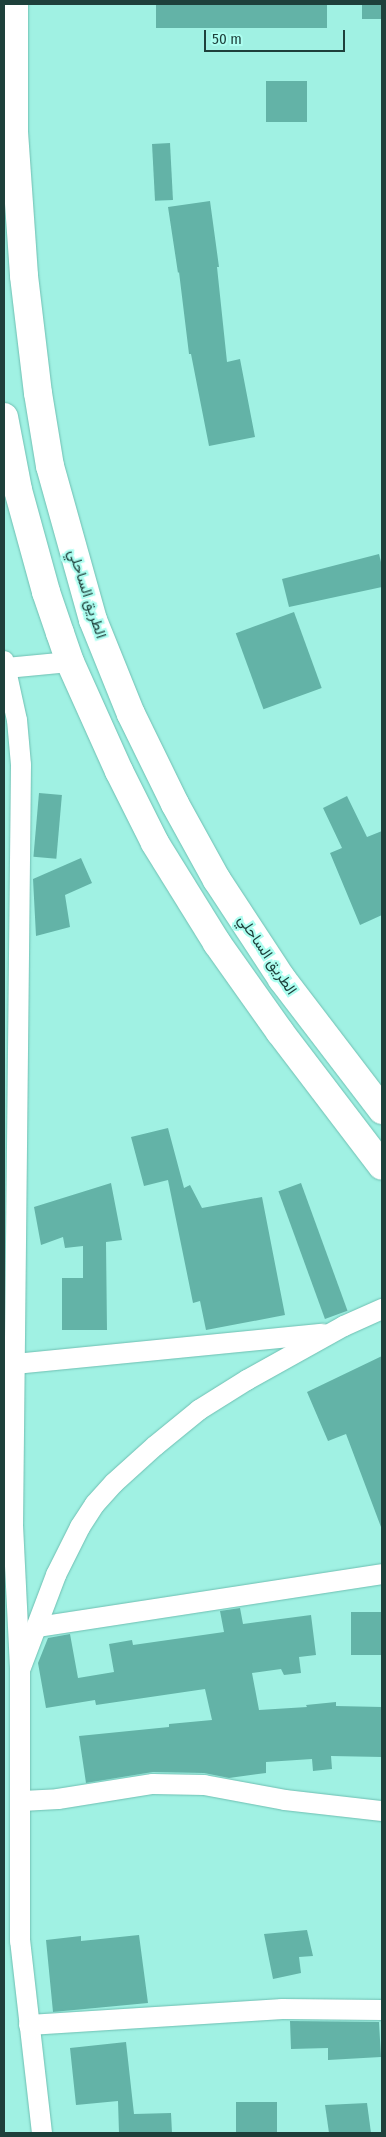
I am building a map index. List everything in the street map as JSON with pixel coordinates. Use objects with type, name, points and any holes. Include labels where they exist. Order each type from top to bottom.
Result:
[{"type":"highway","name":"الطريق الساحلي","points":[[14,4],[14,132],[24,276],[38,392],[50,466],[94,620],[131,714],[175,804],[217,880],[282,979],[382,1110]]},
{"type":"highway","points":[[4,417],[18,490],[46,592],[70,662],[119,771],[155,843],[206,926],[280,1032],[382,1166]]},
{"type":"street","points":[[42,2133],[20,1941],[22,1802],[20,1670],[13,1525],[9,1364],[10,1153],[21,765],[17,720],[5,664],[70,662]]},
{"type":"street","points":[[20,1670],[56,1575],[80,1527],[95,1504],[114,1483],[199,1410],[247,1380],[332,1333],[382,1309]]},
{"type":"street","points":[[9,1364],[332,1333]]},
{"type":"street","points":[[37,1626],[382,1574]]},
{"type":"street","points":[[22,1802],[58,1800],[153,1784],[204,1785],[285,1800],[382,1811]]},
{"type":"street","points":[[29,2024],[282,2009],[382,2010]]},
{"type":"building","points":[[156,4],[327,4],[327,28],[156,28]]},
{"type":"building","points":[[362,4],[382,4],[382,19],[362,19]]},
{"type":"building","points":[[266,81],[307,81],[307,122],[266,122]]},
{"type":"building","points":[[170,143],[173,200],[155,201],[152,144]]},
{"type":"building","points":[[210,201],[219,267],[217,267],[227,362],[240,359],[255,437],[209,446],[191,354],[189,354],[179,272],[168,207]]},
{"type":"building","points":[[379,554],[382,566],[382,587],[289,607],[282,579]]},
{"type":"building","points":[[294,612],[322,688],[263,709],[236,633]]},
{"type":"building","points":[[39,793],[62,795],[56,859],[33,857]]},
{"type":"building","points":[[347,796],[367,837],[382,831],[382,915],[360,925],[330,853],[342,848],[323,808]]},
{"type":"building","points":[[81,858],[92,883],[65,895],[70,927],[36,936],[33,879]]},
{"type":"building","points":[[168,1128],[184,1188],[190,1185],[202,1208],[262,1197],[285,1315],[206,1330],[200,1301],[193,1303],[168,1180],[144,1186],[131,1137]]},
{"type":"building","points":[[111,1183],[122,1240],[106,1242],[107,1330],[62,1330],[62,1278],[83,1278],[83,1246],[65,1248],[63,1237],[41,1245],[34,1207]]},
{"type":"building","points":[[301,1183],[348,1311],[325,1319],[278,1191]]},
{"type":"building","points":[[382,1356],[381,1527],[346,1434],[328,1441],[307,1392]]},
{"type":"building","points":[[240,1608],[243,1624],[311,1615],[316,1655],[299,1657],[301,1673],[284,1675],[281,1669],[252,1673],[259,1710],[307,1707],[306,1705],[336,1702],[336,1706],[382,1707],[382,1757],[331,1756],[332,1769],[313,1771],[312,1759],[266,1762],[266,1773],[229,1778],[204,1773],[153,1772],[86,1783],[79,1736],[169,1727],[169,1724],[212,1720],[205,1689],[96,1705],[95,1700],[46,1708],[38,1663],[48,1638],[70,1634],[78,1678],[114,1672],[109,1644],[132,1640],[133,1645],[224,1632],[220,1611]]},
{"type":"building","points":[[351,1612],[382,1612],[382,1655],[351,1655]]},
{"type":"building","points":[[307,1930],[313,1956],[299,1957],[301,1973],[273,1979],[264,1934]]},
{"type":"building","points":[[139,1935],[148,2003],[53,2012],[46,1940],[81,1936],[81,1941]]},
{"type":"building","points":[[290,2021],[379,2022],[381,2057],[328,2060],[328,2048],[291,2049]]},
{"type":"building","points":[[126,2042],[134,2114],[171,2113],[172,2133],[119,2133],[118,2101],[76,2105],[70,2048]]},
{"type":"building","points":[[236,2102],[277,2102],[277,2133],[236,2133]]},
{"type":"building","points":[[367,2103],[371,2133],[329,2133],[325,2105]]}]
